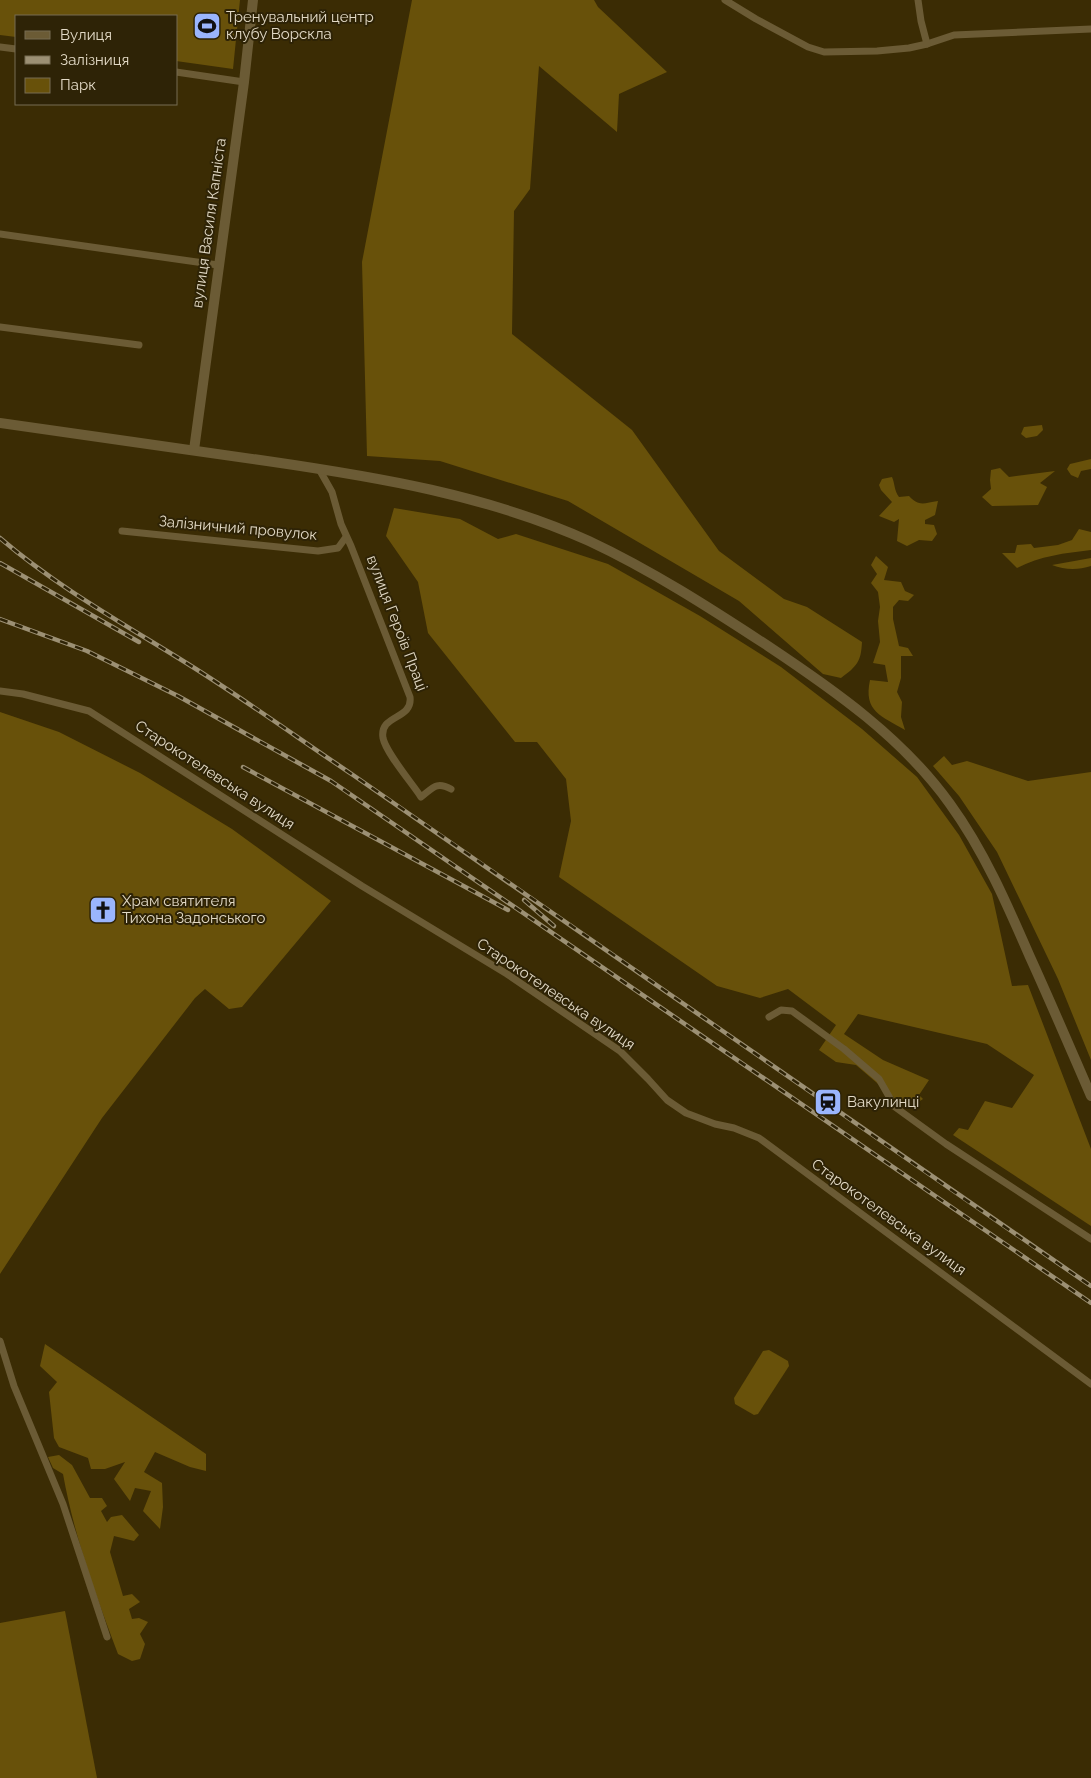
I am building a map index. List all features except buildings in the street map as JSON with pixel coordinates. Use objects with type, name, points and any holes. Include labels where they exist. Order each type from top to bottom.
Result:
[{"type":"main road","name":"вулиця Василя Капніста","points":[[194,450],[244,82],[253,0]]},
{"type":"main road","points":[[0,423],[379,478],[466,498],[513,512],[589,541],[667,583],[803,669],[870,720],[916,762],[948,801],[972,836],[1007,903],[1091,1096]]},
{"type":"street","points":[[725,0],[756,20],[808,47],[824,52],[909,48],[954,35],[1091,29]]},
{"type":"street","points":[[918,0],[927,44]]},
{"type":"street","points":[[0,47],[15,49]]},
{"type":"street","points":[[178,72],[244,82]]},
{"type":"street","points":[[0,234],[218,265]]},
{"type":"street","points":[[0,327],[139,345]]},
{"type":"street","name":"вулиця Героїв Праці","points":[[319,469],[332,492],[346,537],[410,696],[411,703],[409,709],[389,722],[384,728],[383,737],[387,748],[421,797],[436,785],[442,784],[451,789]]},
{"type":"street","name":"Залізничний провулок","points":[[122,531],[318,551],[338,548],[346,537]]},
{"type":"street","name":"Старокотелевська вулиця","points":[[0,691],[23,694],[89,711],[362,886],[507,974],[620,1051],[667,1100],[699,1119],[734,1128],[759,1138],[1091,1384]]},
{"type":"street","points":[[769,1016],[781,1010],[792,1012],[844,1049],[879,1079],[895,1107],[946,1144],[1091,1239]]},
{"type":"street","points":[[0,1341],[14,1386],[63,1504],[107,1637]]},
{"type":"green space","name":"Тренувальний центр клубу Ворскла","points":[[0,0],[240,0],[233,69],[178,61],[178,15],[15,15],[15,37],[0,35]]},
{"type":"green space","points":[[412,0],[594,0],[598,7],[667,72],[619,94],[617,132],[539,66],[530,189],[514,211],[512,334],[632,430],[719,551],[784,599],[807,607],[862,642],[861,654],[857,663],[841,678],[823,674],[739,601],[568,501],[440,461],[367,456],[362,262]]},
{"type":"green space","points":[[1042,425],[1043,430],[1037,436],[1026,438],[1021,434],[1024,427]]},
{"type":"green space","points":[[1091,459],[1091,469],[1081,471],[1078,478],[1071,475],[1067,469],[1070,464]]},
{"type":"green space","points":[[1000,468],[1009,477],[1055,471],[1040,483],[1047,487],[1038,505],[992,506],[982,497],[991,489],[991,470]]},
{"type":"green space","points":[[892,477],[899,497],[909,496],[919,503],[938,501],[935,515],[925,520],[925,524],[934,525],[937,534],[932,541],[919,540],[907,546],[897,541],[899,519],[894,522],[879,516],[892,502],[879,485],[882,479]]},
{"type":"green space","points":[[394,508],[460,519],[498,539],[516,534],[608,564],[700,616],[781,667],[862,729],[917,777],[959,835],[992,894],[1012,986],[1028,985],[1091,1149],[1091,1226],[953,1135],[959,1128],[968,1130],[985,1101],[1012,1108],[1034,1075],[987,1044],[858,1014],[844,1034],[883,1060],[929,1080],[919,1095],[923,1099],[914,1105],[904,1106],[856,1065],[836,1062],[819,1050],[836,1025],[788,989],[760,998],[717,986],[559,877],[571,821],[566,779],[537,742],[515,742],[428,633],[418,582],[386,536]]},
{"type":"green space","points":[[1079,529],[1091,532],[1091,550],[1044,558],[1017,568],[1002,553],[1015,553],[1017,545],[1031,544],[1034,548],[1058,545],[1072,540]]},
{"type":"green space","points":[[876,556],[888,567],[884,580],[901,582],[905,591],[914,595],[908,601],[899,600],[893,607],[893,619],[899,646],[908,648],[913,656],[901,656],[901,678],[897,692],[902,702],[901,717],[905,730],[876,712],[869,699],[870,680],[888,682],[885,665],[873,663],[880,642],[878,592],[871,583],[877,574],[871,565]]},
{"type":"green space","points":[[1091,558],[1091,566],[1081,568],[1067,569],[1052,565]]},
{"type":"green space","points":[[0,712],[59,732],[140,773],[232,829],[331,901],[242,1007],[229,1009],[205,989],[195,998],[102,1118],[0,1274]]},
{"type":"green space","points":[[944,756],[952,765],[967,761],[1028,781],[1091,772],[1091,1060],[1058,979],[997,852],[959,796],[933,766]]},
{"type":"green space","points":[[45,1344],[206,1454],[206,1471],[190,1467],[155,1452],[144,1472],[162,1483],[163,1507],[160,1529],[143,1511],[151,1491],[135,1488],[130,1501],[114,1479],[125,1462],[105,1469],[91,1469],[88,1458],[59,1447],[54,1438],[49,1392],[57,1382],[40,1366]]},
{"type":"green space","points":[[769,1350],[788,1361],[789,1366],[758,1414],[754,1415],[735,1404],[734,1398],[763,1351]]},
{"type":"green space","points":[[59,1455],[72,1465],[90,1498],[102,1498],[107,1506],[101,1511],[107,1522],[111,1517],[122,1515],[139,1535],[134,1541],[114,1536],[110,1552],[123,1596],[132,1594],[140,1602],[129,1609],[132,1619],[139,1618],[148,1622],[140,1634],[145,1644],[140,1659],[132,1661],[118,1654],[79,1543],[63,1474],[53,1468],[48,1457]]},
{"type":"green space","points":[[65,1611],[97,1778],[0,1778],[0,1623]]},
{"type":"railway","points":[[0,538],[44,573],[209,677],[353,775],[1091,1286]]},
{"type":"railway","points":[[0,563],[139,642]]},
{"type":"railway","points":[[0,619],[87,651],[178,696],[331,781],[1091,1303]]},
{"type":"railway","points":[[243,767],[508,910]]},
{"type":"railway","points":[[524,900],[554,926]]},
{"type":"place","name":"Тренувальний центр клубу Ворскла","points":[[207,26]]},
{"type":"place","name":"Храм святителя Тихона Задонського","points":[[103,910]]},
{"type":"place","name":"Вакулинці","points":[[828,1102]]}]
